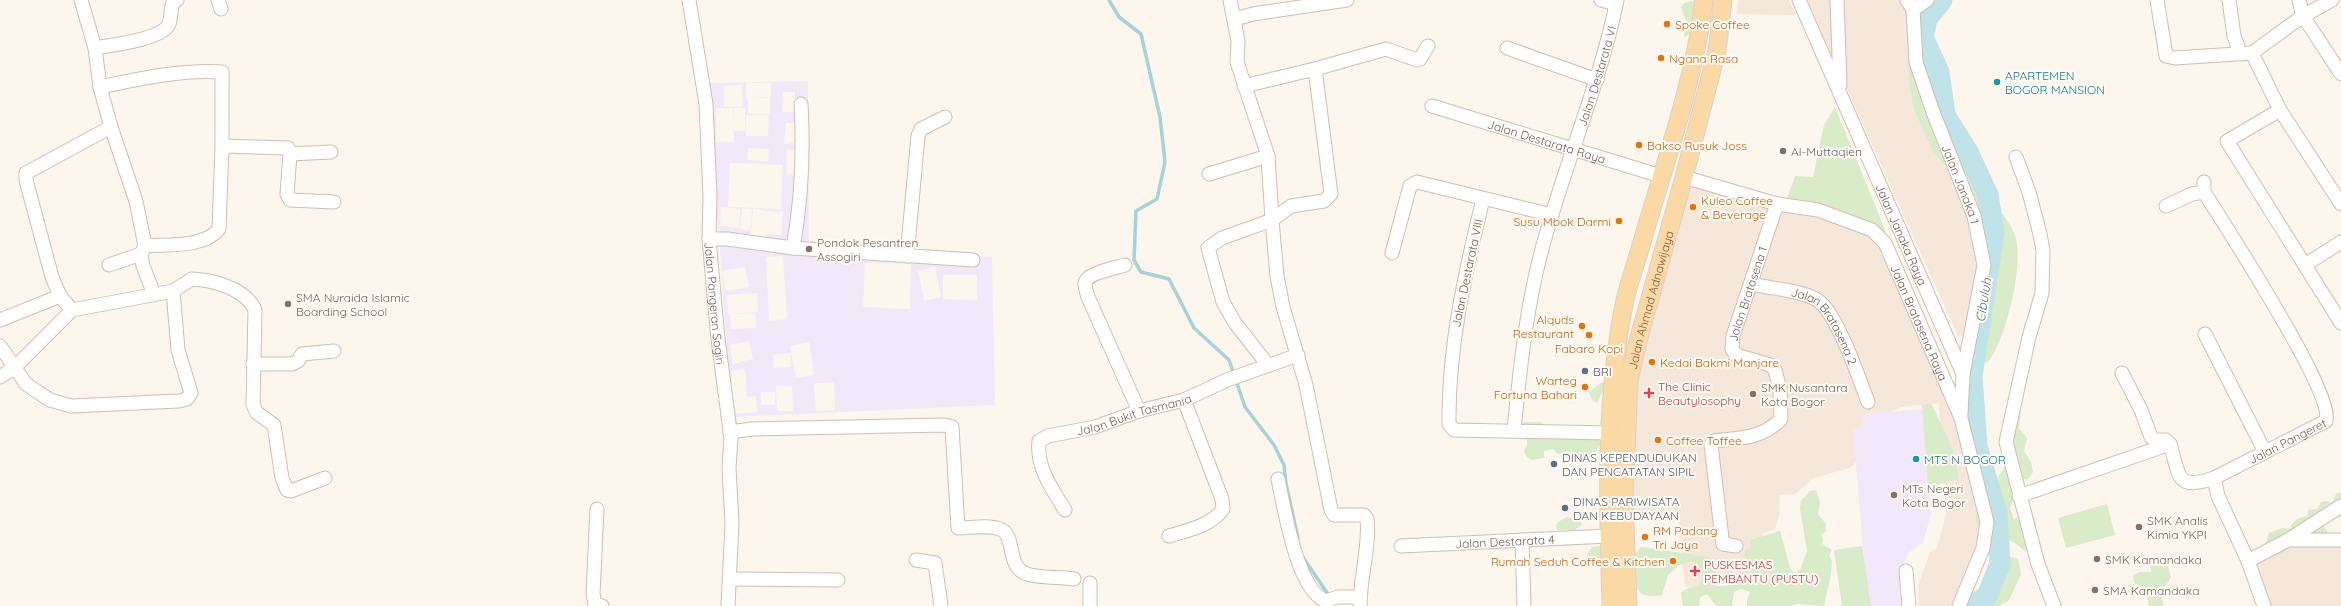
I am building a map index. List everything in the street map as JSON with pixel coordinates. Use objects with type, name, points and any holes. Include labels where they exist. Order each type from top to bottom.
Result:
[{"type":"main road","name":"Jalan Ahmad Adnawijaya","points":[[1611,606],[1609,433],[1614,359],[1626,298],[1699,37],[1704,0]]},
{"type":"main road","name":"Jalan Ahmad Adnawijaya","points":[[1628,606],[1624,499],[1626,408],[1630,374],[1717,51],[1723,0]]},
{"type":"main road","points":[[1642,243],[1647,250],[1652,252],[1664,249]]},
{"type":"main road","points":[[1632,278],[1639,274],[1645,274],[1651,278],[1653,284]]},
{"type":"street","points":[[81,0],[95,48],[100,87],[111,127],[136,201],[143,250],[143,266],[154,294]]},
{"type":"street","points":[[95,48],[146,38],[157,33],[167,27],[170,21],[171,7],[173,2],[177,0]]},
{"type":"street","name":"Jalan Pangeran Sogiri","points":[[689,0],[706,104],[710,196],[709,239],[718,339],[730,432],[729,468],[732,523],[728,606]]},
{"type":"street","points":[[1230,0],[1235,19],[1238,41],[1237,62],[1268,156],[1277,276],[1283,307],[1298,355],[1313,415],[1334,516],[1364,515],[1368,519],[1366,554],[1360,602],[1334,599],[1322,600],[1315,592],[1294,554],[1278,479]]},
{"type":"street","points":[[1235,19],[1253,14],[1347,0]]},
{"type":"street","points":[[1601,0],[1617,2]]},
{"type":"street","name":"Jalan Janaka Raya","points":[[1799,0],[1963,374]]},
{"type":"street","name":"Jalan Janaka Raya","points":[[1837,0],[1837,45],[1841,95]]},
{"type":"street","points":[[1910,5],[1927,0]]},
{"type":"street","points":[[2157,0],[2166,56],[2175,58],[2246,53],[2303,16],[2332,0]]},
{"type":"street","points":[[2229,0],[2234,36],[2341,204]]},
{"type":"street","points":[[2299,0],[2303,16],[2341,74]]},
{"type":"street","name":"Jalan Destarata VI","points":[[1514,430],[1526,314],[1542,249],[1597,80],[1617,2]]},
{"type":"street","name":"Jalan Janaka 1","points":[[1910,5],[1916,62],[1933,112],[1974,216],[1984,265],[1963,374],[1961,418]]},
{"type":"street","points":[[1244,86],[1315,69],[1386,49],[1417,60],[1420,59],[1428,46]]},
{"type":"street","points":[[1507,48],[1597,80]]},
{"type":"street","points":[[1268,365],[1235,324],[1224,302],[1208,248],[1222,238],[1272,220],[1291,206],[1319,202],[1328,198],[1331,194],[1315,69]]},
{"type":"street","points":[[100,87],[142,78],[204,70],[222,72],[222,146],[219,229],[213,237],[143,250],[109,265]]},
{"type":"street","points":[[793,248],[801,203],[803,174],[801,104]]},
{"type":"street","name":"Jalan Destarata Raya","points":[[1432,106],[1661,176]]},
{"type":"street","points":[[2280,110],[2227,141],[2341,323]]},
{"type":"street","points":[[907,256],[918,136],[922,129],[945,117]]},
{"type":"street","points":[[72,310],[60,296],[48,262],[26,180],[26,173],[111,127]]},
{"type":"street","points":[[222,146],[284,147],[290,150],[287,194],[290,200],[334,202]]},
{"type":"street","points":[[290,154],[331,152]]},
{"type":"street","points":[[1209,174],[1268,156]]},
{"type":"street","points":[[2016,158],[2029,192],[2043,251],[2042,293],[2029,337],[2006,442],[2038,564],[2054,606]]},
{"type":"street","name":"Jalan Bratasena Raya","points":[[1684,177],[1777,204],[1818,210],[1854,222],[1872,230],[1885,243],[1961,418],[1987,522],[1982,548],[1959,606]]},
{"type":"street","points":[[1392,253],[1410,186],[1417,182],[1552,215]]},
{"type":"street","name":"Jalan Pangeret","points":[[2166,206],[2204,187],[2299,348],[2327,410],[2326,421],[2320,425],[2214,478],[2195,484],[2183,482],[2180,477],[2170,444]]},
{"type":"street","name":"Jalan Destarata VIII","points":[[1483,199],[1453,342],[1449,382],[1449,424],[1454,430],[1514,430]]},
{"type":"street","name":"Jalan Bratasena 1","points":[[1736,546],[1723,544],[1710,450],[1714,441],[1750,438],[1772,428],[1781,419],[1780,389],[1775,370],[1770,365],[1736,355],[1732,349],[1734,336],[1777,204]]},
{"type":"street","points":[[709,239],[727,239],[793,248],[973,260]]},
{"type":"street","points":[[2304,265],[2341,242]]},
{"type":"street","points":[[1126,265],[1088,277],[1085,284],[1088,297],[1139,411]]},
{"type":"street","points":[[0,377],[14,368],[72,310],[172,291],[192,279],[206,281],[226,287],[244,295],[252,301],[256,316],[253,364],[253,405],[257,413],[274,426],[282,478],[287,490],[291,491],[325,478]]},
{"type":"street","name":"Jalan Bratasena 2","points":[[1751,284],[1809,296],[1820,302],[1827,311],[1848,350],[1868,402]]},
{"type":"street","points":[[0,346],[26,384],[50,400],[71,406],[179,401],[187,399],[191,393],[178,350],[172,291]]},
{"type":"street","points":[[0,320],[60,296]]},
{"type":"street","points":[[2205,334],[2264,452]]},
{"type":"street","points":[[253,364],[292,364],[298,361],[302,354],[334,352]]},
{"type":"street","name":"Jalan Bukit Tasmania","points":[[1065,510],[1043,471],[1038,450],[1039,441],[1048,436],[1095,427],[1139,411],[1184,400],[1228,380],[1298,355]]},
{"type":"street","points":[[2019,496],[2170,444],[2166,440],[2155,440],[2151,437],[2141,410],[2122,373]]},
{"type":"street","points":[[1169,536],[1208,522],[1218,516],[1223,509],[1222,499],[1184,400]]},
{"type":"street","points":[[730,432],[760,428],[945,425],[952,427],[958,528],[1001,530],[1007,535],[1013,560],[1020,569],[1028,574],[1074,579]]},
{"type":"street","points":[[1514,430],[1609,433]]},
{"type":"street","points":[[2214,478],[2218,496],[2248,561],[2264,606]]},
{"type":"street","points":[[2248,561],[2288,540],[2341,506]]},
{"type":"street","points":[[597,509],[593,594],[595,604],[602,606]]},
{"type":"street","name":"Jalan Destarata 4","points":[[1401,546],[1609,536]]},
{"type":"street","points":[[1522,540],[1524,606]]},
{"type":"street","points":[[2288,540],[2341,540]]},
{"type":"street","points":[[916,560],[935,563],[941,606]]},
{"type":"street","points":[[1906,571],[1909,606]]},
{"type":"street","points":[[729,579],[838,580]]},
{"type":"street","points":[[1090,583],[1090,606]]},
{"type":"shaded area","points":[[1738,0],[1789,0],[1796,15],[1736,14]]},
{"type":"shaded area","points":[[1804,0],[1934,0],[1909,16],[1968,190],[1975,259],[1979,272],[1970,335],[1958,336],[1838,69],[1830,56]]},
{"type":"shaded area","name":"Pondok Pesantren Assogiri","points":[[808,81],[809,242],[992,257],[995,405],[732,417],[708,83]],"holes":[[[746,83],[771,83],[771,97],[746,98]],[[742,85],[743,106],[724,107],[724,86]],[[783,92],[795,92],[795,112],[782,112]],[[748,98],[770,98],[770,114],[748,114]],[[716,108],[733,108],[733,122],[734,108],[745,108],[745,131],[734,131],[734,142],[716,142]],[[746,115],[769,115],[768,136],[746,136]],[[786,123],[797,123],[794,143],[784,144]],[[748,148],[769,149],[768,161],[747,160]],[[787,149],[796,150],[797,174],[787,176]],[[730,163],[783,165],[781,209],[728,207]],[[721,207],[740,209],[739,228],[720,226]],[[742,208],[752,209],[750,230],[740,229]],[[753,209],[769,211],[766,242],[750,241]],[[769,211],[783,212],[781,235],[767,234]],[[783,256],[787,319],[769,321],[766,257]],[[865,263],[911,264],[910,309],[863,307]],[[745,267],[749,287],[726,291],[722,271]],[[935,267],[941,297],[924,301],[918,271]],[[943,275],[977,275],[977,300],[943,299]],[[757,293],[758,312],[728,314],[727,295]],[[755,313],[756,328],[731,329],[730,314]],[[749,341],[753,359],[733,364],[730,345]],[[809,342],[814,375],[796,378],[790,346]],[[790,353],[791,367],[774,368],[773,355]],[[745,369],[747,397],[756,396],[757,412],[734,414],[731,371]],[[834,382],[835,410],[816,411],[814,384]],[[776,386],[792,386],[793,411],[777,411]],[[761,392],[775,392],[775,405],[761,405]]]},
{"type":"shaded area","points":[[1683,177],[1804,208],[1876,237],[1919,302],[1927,320],[1973,481],[1982,545],[1960,606],[1919,606],[1918,586],[1930,552],[1937,548],[1946,514],[1939,403],[1902,407],[1863,423],[1865,444],[1860,458],[1850,468],[1814,478],[1795,494],[1780,495],[1779,516],[1775,530],[1762,533],[1766,580],[1685,587],[1678,514],[1634,515],[1631,481],[1635,371]]},
{"type":"shaded area","name":"MTs Negeri Kota Bogor","points":[[1923,409],[1931,513],[1923,543],[1908,553],[1902,569],[1906,606],[1868,606],[1853,430],[1864,425],[1863,414]]},
{"type":"shaded area","points":[[2341,542],[2341,606],[2265,606],[2248,561],[2267,550]]},
{"type":"green space","points":[[1696,0],[1700,3],[1690,33],[1685,37],[1683,30],[1686,21],[1681,7],[1684,3]]},
{"type":"green space","points":[[1909,0],[1943,0],[1936,3],[1933,10],[1931,30],[1933,54],[1939,83],[1954,119],[1964,156],[1972,177],[2008,221],[2014,233],[2017,245],[2018,261],[2012,300],[2001,337],[1987,363],[1977,359],[1970,335],[1988,266],[1990,249],[1985,233],[1952,172],[1934,153],[1914,110],[1909,82]]},
{"type":"green space","points":[[1835,107],[1886,232],[1785,204],[1795,176],[1813,177],[1824,125]]},
{"type":"green space","points":[[1608,382],[1597,403],[1592,400],[1589,392],[1601,383]]},
{"type":"green space","points":[[1931,403],[1953,450],[1959,479],[1928,487],[1922,405]]},
{"type":"green space","points":[[2018,407],[2021,410],[2019,428],[2027,438],[2024,451],[2031,462],[2033,472],[2027,480],[2022,478],[2010,508],[2014,520],[2020,514],[2029,511],[2033,514],[2036,522],[2030,549],[2026,552],[2014,542],[1999,538],[1999,523],[1994,521],[1991,530],[1981,528],[1975,520],[1978,511],[1982,479],[1990,482],[1992,486],[1996,486],[1999,482],[1998,477],[2005,466],[2002,451]]},
{"type":"green space","points":[[1524,422],[1541,422],[1546,427],[1599,437],[1600,444],[1595,453],[1589,455],[1586,453],[1577,457],[1567,451],[1558,454],[1553,449],[1544,451],[1544,458],[1532,460],[1527,457],[1524,451],[1527,445],[1527,426],[1521,424]]},
{"type":"green space","points":[[1816,490],[1820,502],[1818,514],[1826,524],[1826,531],[1821,535],[1823,538],[1822,544],[1832,550],[1829,555],[1832,561],[1831,574],[1824,606],[1796,604],[1791,606],[1747,606],[1747,600],[1750,592],[1741,589],[1734,592],[1732,606],[1716,606],[1707,594],[1700,597],[1699,606],[1683,606],[1681,593],[1686,589],[1699,585],[1702,580],[1699,566],[1693,561],[1679,565],[1668,575],[1662,595],[1645,595],[1639,592],[1636,587],[1634,581],[1633,557],[1641,547],[1709,557],[1714,562],[1715,566],[1714,585],[1727,586],[1738,580],[1750,581],[1749,568],[1744,562],[1745,551],[1751,547],[1750,540],[1780,531],[1790,568],[1794,573],[1800,570],[1807,551],[1800,508],[1801,501],[1810,491]]},
{"type":"green space","points":[[2341,492],[2341,517],[2335,516],[2321,525],[2327,530],[2327,535],[2289,545],[2283,554],[2252,557],[2251,551],[2265,545],[2269,533],[2282,528],[2291,529],[2291,525],[2297,519],[2307,516],[2308,510],[2317,509],[2321,502],[2327,501],[2332,503],[2336,494]]},
{"type":"green space","points":[[2107,504],[2115,535],[2066,548],[2058,518]]},
{"type":"green space","points":[[1567,517],[1580,521],[1582,525],[1575,530],[1558,530],[1556,526],[1558,522]]},
{"type":"green space","points":[[1862,546],[1871,606],[1842,606],[1834,550]]},
{"type":"green space","points":[[1592,547],[1602,547],[1605,560],[1597,565],[1589,567],[1586,564],[1587,555]]},
{"type":"green space","points":[[2012,557],[2018,559],[2021,574],[2009,600],[1999,606],[1961,606],[1977,604],[1978,597],[1984,598],[1989,591],[1992,580],[2003,583],[2001,574],[2002,564],[2006,558]]},
{"type":"green space","points":[[2167,563],[2171,577],[2161,594],[2164,606],[2149,606],[2145,588],[2134,583],[2133,575],[2140,572],[2151,572],[2151,564]]},
{"type":"waterway","points":[[1109,0],[1119,17],[1141,34],[1160,117],[1165,162],[1157,199],[1136,211],[1134,260],[1141,272],[1169,279],[1194,328],[1229,360],[1245,407],[1274,445],[1284,465],[1286,484],[1298,538]]},
{"type":"waterway","name":"Cibuluh","points":[[1942,0],[1927,19],[1923,37],[1939,72],[1945,115],[1968,152],[1988,195],[1994,233],[1972,376],[1977,446],[1997,514],[2000,564],[1987,596],[1971,606]]},
{"type":"waterway","points":[[1302,556],[1330,597]]},
{"type":"place","name":"Spoke Coffee","points":[[1667,24]]},
{"type":"place","name":"Ngana Rasa","points":[[1661,58]]},
{"type":"place","name":"APARTEMEN BOGOR MANSION","points":[[1997,82]]},
{"type":"place","name":"Bakso Rusuk Joss","points":[[1639,145]]},
{"type":"place","name":"Al-Muttaqien","points":[[1783,151]]},
{"type":"place","name":"Kuleo Coffee & Beverage","points":[[1693,207]]},
{"type":"place","name":"Susu Mbok Darmi","points":[[1619,221]]},
{"type":"place","name":"Pondok Pesantren Assogiri","points":[[809,249]]},
{"type":"place","name":"SMA Nuraida Islamic Boarding School","points":[[288,304]]},
{"type":"place","name":"Alquds Restaurant","points":[[1582,326]]},
{"type":"place","name":"Fabaro Kopi","points":[[1589,335]]},
{"type":"place","name":"Kedai Bakmi Manjare","points":[[1652,362]]},
{"type":"place","name":"BRI","points":[[1585,371]]},
{"type":"place","name":"Warteg Fortuna Bahari","points":[[1585,387]]},
{"type":"place","name":"The Clinic Beautylosophy","points":[[1649,393]]},
{"type":"place","name":"SMK Nusantara Kota Bogor","points":[[1753,394]]},
{"type":"place","name":"Coffee Toffee","points":[[1658,440]]},
{"type":"place","name":"MTS N BOGOR","points":[[1916,459]]},
{"type":"place","name":"DINAS KEPENDUDUKAN DAN PENCATATAN SIPIL","points":[[1554,464]]},
{"type":"place","name":"MTs Negeri Kota Bogor","points":[[1894,495]]},
{"type":"place","name":"DINAS PARIWISATA DAN KEBUDAYAAN","points":[[1565,508]]},
{"type":"place","name":"SMK Analis Kimia YKPI","points":[[2139,527]]},
{"type":"place","name":"RM Padang Tri Jaya","points":[[1645,537]]},
{"type":"place","name":"SMK Kamandaka","points":[[2097,559]]},
{"type":"place","name":"Rumah Seduh Coffee & Kitchen","points":[[1673,561]]},
{"type":"place","name":"PUSKESMAS PEMBANTU (PUSTU)","points":[[1695,571]]},
{"type":"place","name":"SMA Kamandaka","points":[[2095,590]]}]
